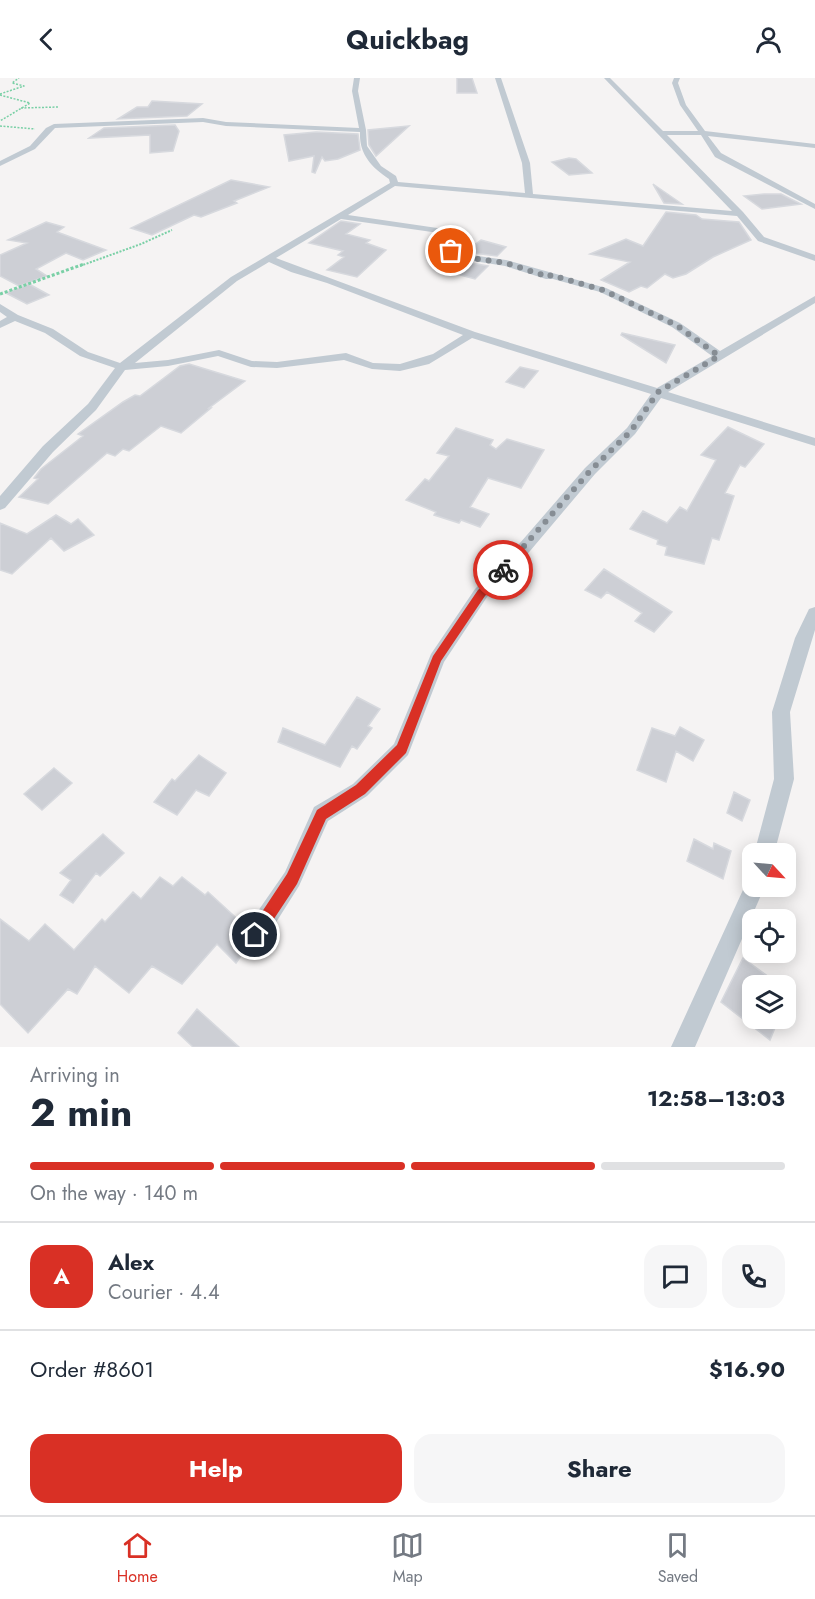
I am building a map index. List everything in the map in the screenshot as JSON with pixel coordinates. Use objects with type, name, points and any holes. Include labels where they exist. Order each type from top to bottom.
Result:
[{"type":"street","points":[[357,78],[355,91],[363,130],[363,147],[378,168],[393,178],[394,184]]},
{"type":"street","points":[[498,78],[526,163],[529,195]]},
{"type":"street","points":[[607,78],[740,214],[760,239],[815,258]]},
{"type":"street","points":[[677,78],[675,83],[683,105],[718,155],[815,207]]},
{"type":"street","points":[[0,164],[38,143],[49,128],[54,126],[210,120],[226,124],[363,130]]},
{"type":"street","points":[[662,132],[702,133],[815,146]]},
{"type":"street","points":[[0,505],[48,449],[92,407],[122,367],[234,279],[394,184],[740,214]]},
{"type":"street","points":[[340,216],[448,232],[454,235],[449,247],[451,251],[460,254],[458,256],[506,263],[549,277],[551,275],[603,290],[676,325],[719,356]]},
{"type":"street","points":[[268,258],[294,270],[330,280],[471,334],[815,442]]},
{"type":"street","points":[[255,935],[292,879],[321,814],[360,790],[401,749],[437,659],[481,593],[525,547],[590,471],[631,431],[658,392],[815,299]]},
{"type":"street","points":[[0,307],[14,317],[49,331],[84,354],[122,367],[168,363],[219,353],[251,364],[277,365],[346,356],[354,362],[390,370],[410,368],[439,356],[471,334]]},
{"type":"street","points":[[0,325],[14,317]]},
{"type":"street","points":[[767,843],[784,779],[782,712],[802,638],[815,613]]},
{"type":"street","points":[[683,1047],[750,897]]},
{"type":"path","points":[[0,95],[24,86],[12,83],[19,78]]},
{"type":"path","points":[[0,95],[30,102],[0,121]]},
{"type":"path","points":[[20,108],[58,107]]},
{"type":"path","points":[[0,126],[40,129]]},
{"type":"path","points":[[0,294],[149,241],[172,230]]},
{"type":"building","points":[[457,78],[472,78],[477,93],[457,93]]},
{"type":"building","points":[[152,101],[202,104],[187,116],[118,119],[137,107],[148,107]]},
{"type":"building","points":[[175,125],[179,131],[173,151],[150,153],[150,135],[89,138],[104,128]]},
{"type":"building","points":[[409,126],[376,156],[369,145],[368,130]]},
{"type":"building","points":[[316,132],[358,134],[360,150],[338,159],[325,161],[322,157],[315,173],[312,172],[314,156],[289,161],[284,135]]},
{"type":"building","points":[[569,158],[576,159],[592,173],[569,175],[552,162]]},
{"type":"building","points":[[231,180],[269,187],[234,201],[237,203],[201,217],[194,215],[152,235],[131,228]]},
{"type":"building","points":[[653,184],[682,204],[664,203]]},
{"type":"building","points":[[781,194],[801,204],[762,209],[744,196]]},
{"type":"building","points":[[666,212],[696,215],[702,219],[739,222],[751,240],[713,257],[686,274],[673,278],[665,274],[647,288],[641,286],[629,292],[601,280],[630,262],[590,254],[626,239],[643,246]]},
{"type":"building","points":[[341,221],[360,224],[346,234],[370,240],[366,243],[386,250],[357,277],[327,270],[344,257],[338,255],[343,251],[309,243]]},
{"type":"building","points":[[46,222],[64,227],[57,232],[106,250],[83,260],[66,253],[36,269],[47,276],[19,286],[0,276],[0,255],[27,243],[8,240]]},
{"type":"building","points":[[481,240],[506,247],[497,256],[465,252]]},
{"type":"building","points":[[454,260],[488,266],[475,279],[441,270]]},
{"type":"building","points":[[29,284],[49,295],[27,304],[6,293]]},
{"type":"building","points":[[622,333],[675,345],[666,363],[621,335]]},
{"type":"building","points":[[189,364],[245,381],[181,433],[161,426],[129,451],[123,449],[115,456],[107,453],[48,504],[19,497],[38,479],[34,478],[41,469],[83,436],[78,434],[123,402],[135,395],[140,396],[180,366]]},
{"type":"building","points":[[520,367],[538,371],[524,388],[506,382]]},
{"type":"building","points":[[728,427],[764,444],[745,467],[740,465],[725,493],[734,496],[719,540],[712,538],[704,564],[665,555],[667,547],[657,544],[658,540],[630,529],[643,511],[667,523],[680,507],[687,511],[716,460],[701,455]]},
{"type":"building","points":[[456,428],[493,440],[490,445],[496,449],[507,439],[544,450],[521,488],[488,478],[470,507],[489,514],[480,527],[461,520],[459,523],[434,515],[436,512],[406,500],[425,479],[429,481],[449,456],[437,453]]},
{"type":"building","points":[[56,515],[71,524],[78,519],[94,535],[64,551],[51,538],[12,574],[0,570],[0,523],[27,534]]},
{"type":"building","points":[[604,569],[672,612],[654,632],[635,621],[642,613],[607,592],[601,598],[585,590]]},
{"type":"building","points":[[357,697],[380,709],[368,726],[372,728],[357,749],[352,746],[340,767],[278,742],[283,728],[325,745]]},
{"type":"building","points":[[680,727],[704,740],[693,761],[676,751],[666,782],[637,770],[652,728],[675,736]]},
{"type":"building","points":[[199,755],[226,773],[209,796],[196,790],[177,815],[154,802],[172,779],[175,781]]},
{"type":"building","points":[[54,768],[72,783],[42,810],[24,794]]},
{"type":"building","points":[[734,792],[750,800],[742,821],[727,813]]},
{"type":"building","points":[[103,834],[124,853],[100,876],[96,873],[73,903],[60,895],[71,880],[60,873]]},
{"type":"building","points":[[694,839],[713,849],[714,843],[731,851],[723,879],[687,861]]},
{"type":"building","points":[[160,877],[173,886],[182,877],[205,895],[208,892],[245,926],[242,936],[248,946],[236,963],[217,944],[182,984],[152,966],[129,993],[95,966],[77,994],[68,989],[28,1033],[0,1004],[0,919],[29,941],[45,924],[74,950],[102,919],[105,922],[133,892],[141,899]]},
{"type":"building","points":[[742,960],[742,963],[750,963],[766,975],[742,975],[742,1018],[721,1002]]},
{"type":"building","points":[[197,1009],[239,1047],[193,1047],[178,1033]]},
{"type":"building","points":[[756,1029],[774,1029],[770,1040]]},
{"type":"way so far","points":[[451,251],[460,254],[458,256],[506,263],[549,277],[551,275],[603,290],[676,325],[719,356],[658,392],[631,431],[590,471],[503,570]]},
{"type":"route","points":[[255,935],[292,879],[321,814],[360,790],[401,749],[437,659],[481,593],[503,570]]}]
